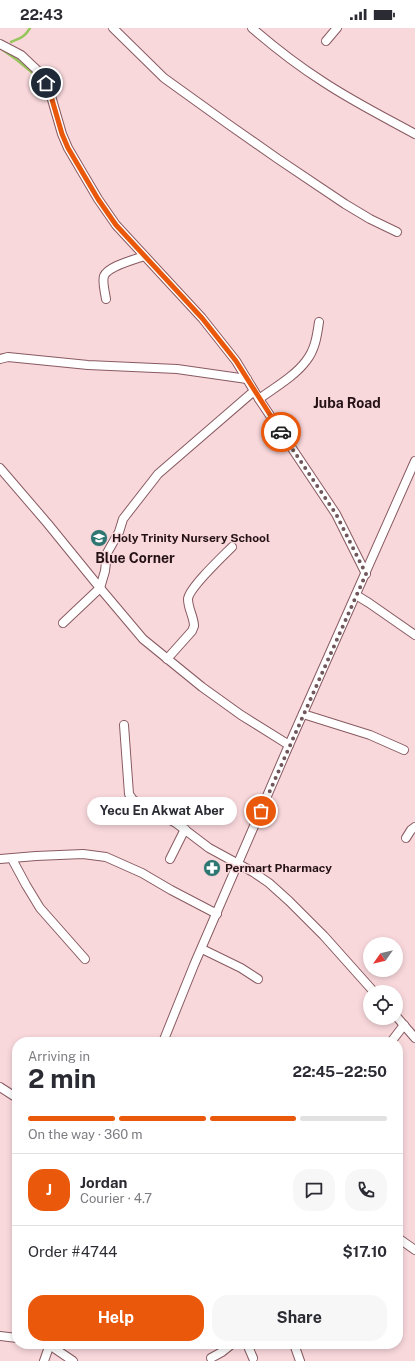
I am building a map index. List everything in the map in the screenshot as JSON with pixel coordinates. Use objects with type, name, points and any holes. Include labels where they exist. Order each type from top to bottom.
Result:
[{"type":"street","points":[[113,28],[164,78],[345,204],[370,219],[397,232]]},
{"type":"street","points":[[252,28],[284,55],[322,81],[352,100],[415,134]]},
{"type":"street","points":[[326,42],[337,28]]},
{"type":"street","points":[[0,44],[21,55],[39,72],[46,83],[51,96],[62,134],[68,148],[98,199],[116,225],[202,318],[236,361],[336,514],[366,574]]},
{"type":"street","points":[[106,299],[104,277],[106,273],[120,265],[144,256]]},
{"type":"street","points":[[260,399],[306,362],[316,338],[319,322]]},
{"type":"street","points":[[0,359],[8,357],[88,365],[177,369],[247,379]]},
{"type":"street","points":[[63,623],[100,588],[105,571],[107,553],[119,532],[123,519],[158,474],[254,390]]},
{"type":"street","points":[[166,1037],[289,745],[415,461]]},
{"type":"street","points":[[0,468],[143,639],[202,687],[241,715],[289,745]]},
{"type":"street","points":[[166,659],[192,631],[194,626],[188,600],[190,593],[203,577],[232,548]]},
{"type":"street","points":[[356,595],[415,635]]},
{"type":"street","points":[[303,714],[370,735],[404,750]]},
{"type":"street","points":[[124,725],[129,794],[133,800],[186,829],[209,848],[269,883],[289,900],[324,936],[368,985]]},
{"type":"street","points":[[406,838],[415,827]]},
{"type":"street","points":[[170,859],[186,829]]},
{"type":"street","points":[[0,859],[83,854],[106,857],[142,873],[217,914]]},
{"type":"street","points":[[12,859],[40,908],[85,960]]},
{"type":"street","points":[[202,949],[241,968],[258,979]]},
{"type":"street","points":[[395,1037],[404,1025],[415,1038]]},
{"type":"street","points":[[0,1087],[12,1095]]},
{"type":"street","points":[[403,1242],[415,1250]]},
{"type":"street","points":[[0,1336],[12,1337]]},
{"type":"street","points":[[44,1361],[48,1349]]},
{"type":"street","points":[[56,1349],[73,1361]]},
{"type":"street","points":[[211,1358],[226,1349]]},
{"type":"street","points":[[249,1349],[253,1358]]},
{"type":"street","points":[[296,1349],[300,1361]]},
{"type":"waterway","points":[[11,42],[24,36],[30,28]]},
{"type":"waterway","points":[[0,48],[35,75]]},
{"type":"way so far","points":[[261,811],[366,574],[336,514],[281,432]]},
{"type":"place","name":"Holy Trinity Nursery School","points":[[99,538]]},
{"type":"place","name":"Yecu En Akwat Aber","points":[[261,811]]},
{"type":"place","name":"Permart Pharmacy","points":[[212,868]]},
{"type":"district","name":"Juba Road","points":[[347,403]]},
{"type":"district","name":"Blue Corner","points":[[135,558]]},
{"type":"route","points":[[46,83],[68,148],[98,199],[116,225],[202,318],[236,361],[281,432]]}]
